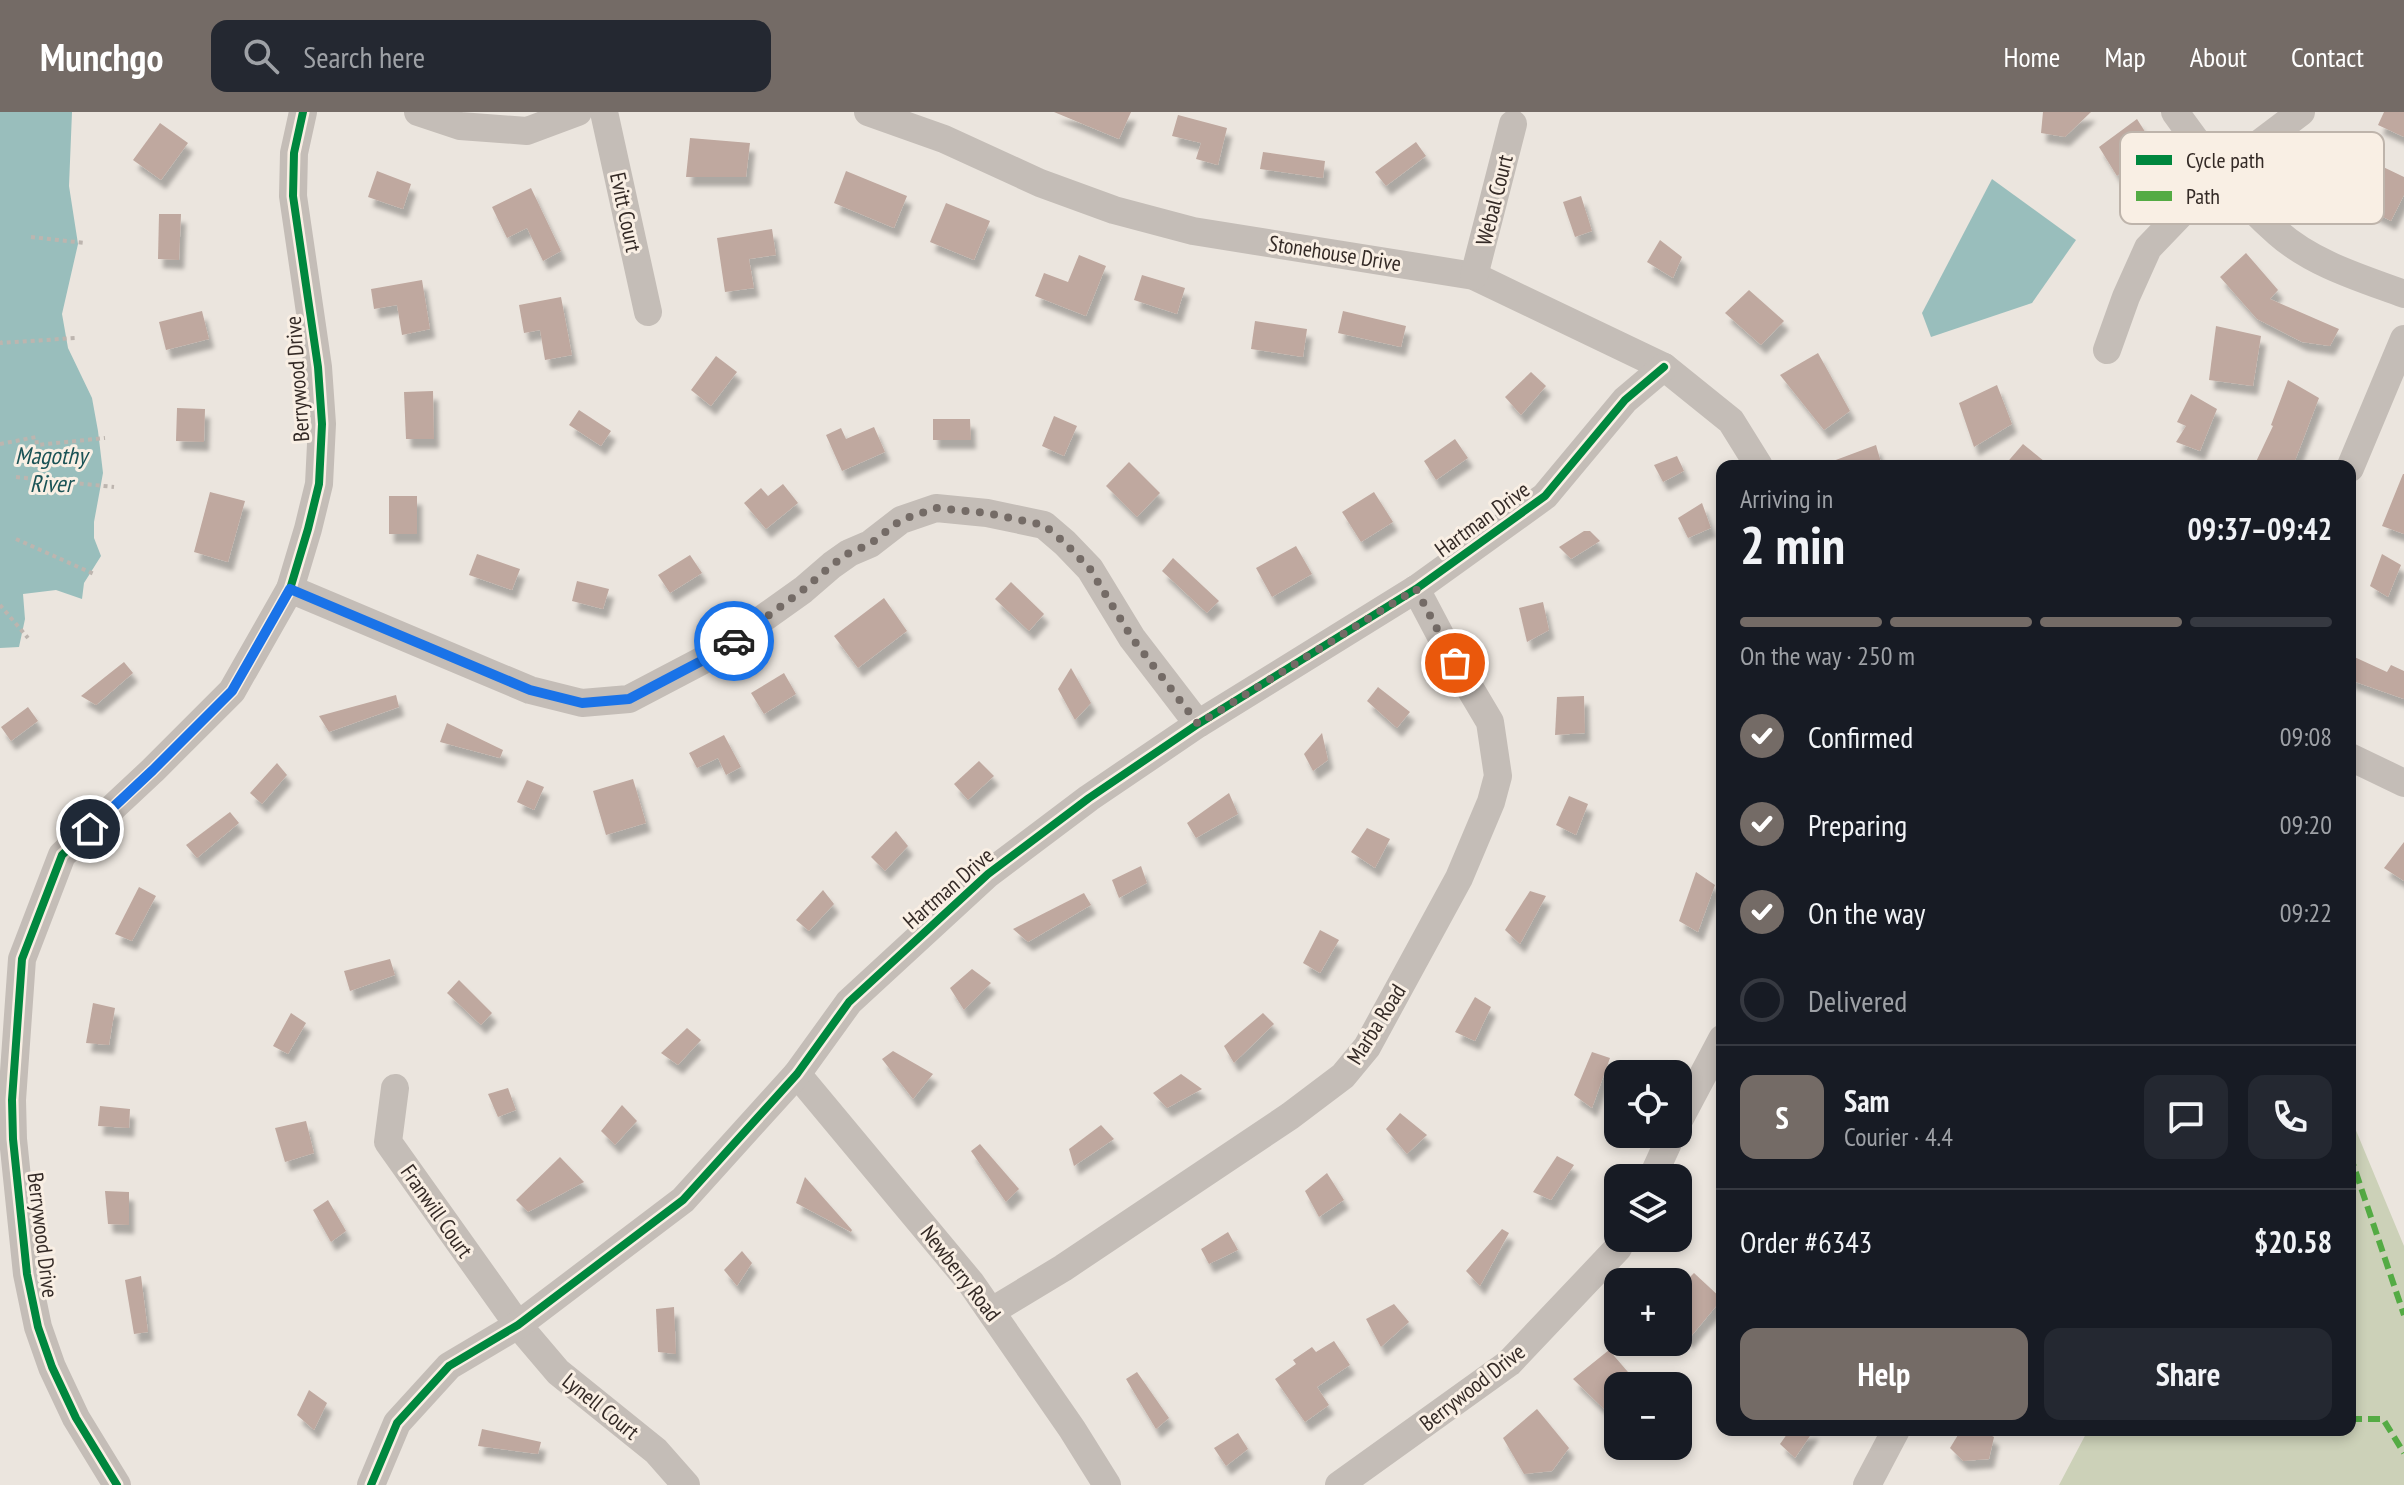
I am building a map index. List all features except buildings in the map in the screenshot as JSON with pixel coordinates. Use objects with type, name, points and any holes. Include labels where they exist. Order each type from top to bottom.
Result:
[{"type":"street","name":"Berrywood Drive","points":[[117,1485],[76,1418],[52,1367],[38,1327],[27,1274],[13,1139],[11,958],[62,855],[232,691],[290,589],[319,484],[322,424],[318,367],[293,196],[294,153],[303,112]]},
{"type":"street","points":[[418,112],[460,126],[527,131],[578,112]]},
{"type":"street","name":"Evitt Court","points":[[604,112],[648,312]]},
{"type":"street","name":"Stonehouse Drive","points":[[868,112],[944,139],[1040,183],[1114,210],[1193,231],[1474,276],[1664,367],[1731,421],[1755,460]]},
{"type":"street","points":[[2175,112],[2189,132]]},
{"type":"street","points":[[2275,132],[2301,112]]},
{"type":"street","name":"Webal Court","points":[[1474,276],[1513,124]]},
{"type":"street","points":[[2107,350],[2148,248],[2171,224]]},
{"type":"street","points":[[2268,224],[2279,235],[2332,267],[2404,294]]},
{"type":"street","points":[[2353,460],[2404,339]]},
{"type":"street","name":"Hartman Drive","points":[[371,1485],[397,1423],[449,1366],[518,1325],[683,1200],[797,1074],[849,1002],[988,874],[1089,798],[1198,724],[1416,589],[1545,496],[1625,400],[1664,367]]},
{"type":"street","points":[[290,589],[530,690],[582,703],[629,699],[709,657],[849,553],[870,544],[901,520],[936,508],[987,513],[1044,525],[1065,543],[1090,569],[1132,638],[1198,724]]},
{"type":"street","name":"Marba Road","points":[[992,1311],[1063,1268],[1290,1116],[1343,1076],[1367,1047],[1459,878],[1491,802],[1498,776],[1490,722],[1416,589]]},
{"type":"street","points":[[2356,760],[2404,783]]},
{"type":"street","points":[[1692,1096],[1716,1050]]},
{"type":"street","name":"Newberry Road","points":[[797,1074],[992,1311],[1107,1485]]},
{"type":"street","name":"Franwill Court","points":[[395,1088],[388,1142],[518,1325]]},
{"type":"street","name":"Berrywood Drive","points":[[1339,1485],[1509,1363],[1614,1252]]},
{"type":"street","name":"Lynell Court","points":[[518,1325],[558,1372],[656,1451],[686,1485]]},
{"type":"street","points":[[1867,1485],[1893,1436]]},
{"type":"path","points":[[31,237],[85,243]]},
{"type":"path","points":[[0,341],[75,338]]},
{"type":"path","points":[[0,444],[36,437],[37,445],[105,438]]},
{"type":"path","points":[[16,477],[114,487]]},
{"type":"path","points":[[16,539],[94,574]]},
{"type":"path","points":[[0,605],[28,638]]},
{"type":"green space","points":[[2356,1130],[2404,1246],[2404,1485],[2059,1485],[2085,1436],[2356,1436]]},
{"type":"water","name":"Magothy River","points":[[0,112],[72,112],[69,186],[78,244],[62,314],[68,348],[92,398],[103,473],[94,522],[94,538],[101,556],[84,583],[82,599],[56,590],[23,594],[25,619],[19,647],[0,648]]},
{"type":"water","points":[[1992,179],[2076,240],[2032,303],[1931,337],[1922,313]]},
{"type":"marked path","points":[[2356,1173],[2404,1315]]},
{"type":"marked path","points":[[2356,1419],[2383,1419],[2404,1453]]},
{"type":"cycle path","points":[[117,1485],[76,1418],[52,1367],[38,1327],[27,1274],[12,1100],[22,959],[62,855],[232,691],[290,589],[319,484],[322,424],[318,367],[293,196],[294,153],[303,112]]},
{"type":"cycle path","points":[[371,1485],[397,1423],[449,1366],[518,1325],[683,1200],[797,1074],[849,1002],[988,874],[1089,798],[1198,724],[1416,589],[1545,496],[1625,400],[1664,367]]},
{"type":"way so far","points":[[734,641],[849,553],[870,544],[901,520],[936,508],[987,513],[1044,525],[1090,569],[1132,638],[1198,724],[1416,589],[1455,663]]},
{"type":"route","points":[[90,829],[232,691],[290,589],[530,690],[582,703],[629,699],[734,641]]}]
